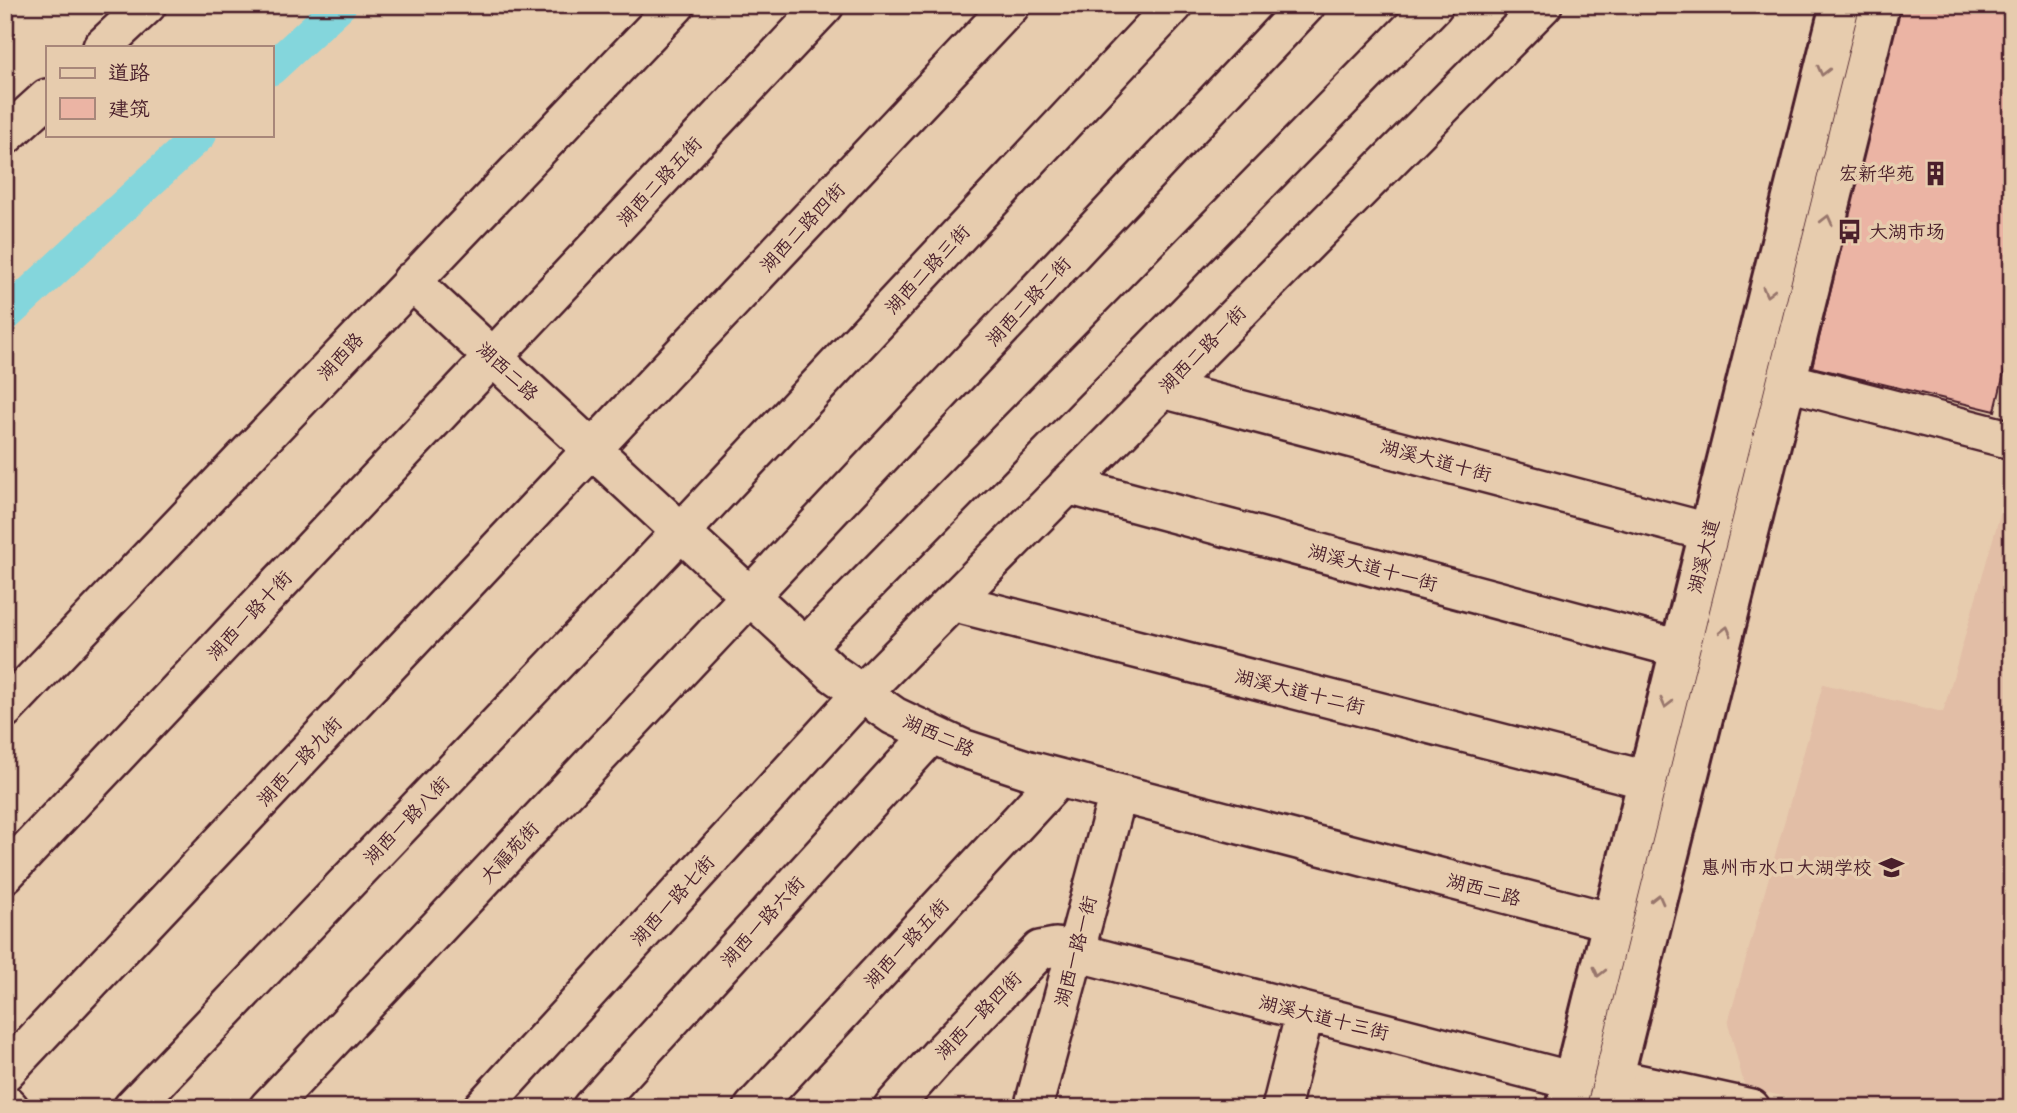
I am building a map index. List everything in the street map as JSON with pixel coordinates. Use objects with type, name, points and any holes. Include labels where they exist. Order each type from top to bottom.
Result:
[{"type":"street","points":[[103,46],[147,5]]},
{"type":"street","name":"湖西路","points":[[5,709],[676,5]]},
{"type":"street","name":"湖西二路五街","points":[[493,357],[825,5]]},
{"type":"street","name":"湖西二路四街","points":[[592,450],[1011,5]]},
{"type":"street","name":"湖西二路三街","points":[[681,532],[1174,5]]},
{"type":"street","name":"湖西二路二街","points":[[750,596],[1306,5]]},
{"type":"street","points":[[805,647],[1433,5]]},
{"type":"street","name":"湖西二路一街","points":[[862,693],[1543,5]]},
{"type":"street","name":"湖溪大道","points":[[1569,1094],[1840,5]]},
{"type":"street","name":"湖溪大道","points":[[1610,1093],[1880,5]]},
{"type":"street","points":[[5,136],[46,99]]},
{"type":"street","name":"湖西二路","points":[[411,281],[834,674],[894,716],[962,748],[1059,778],[1612,922]]},
{"type":"street","name":"湖西一路十街","points":[[5,874],[493,357]]},
{"type":"street","points":[[1788,382],[2012,440]]},
{"type":"street","name":"湖溪大道十街","points":[[1163,389],[1709,532]]},
{"type":"street","name":"湖西一路九街","points":[[5,1072],[592,450]]},
{"type":"street","name":"湖溪大道十一街","points":[[1067,485],[1680,649]]},
{"type":"street","name":"湖西一路八街","points":[[132,1108],[681,532]]},
{"type":"street","name":"大福苑街","points":[[268,1108],[750,596]]},
{"type":"street","name":"湖溪大道十二街","points":[[952,602],[1647,780]]},
{"type":"street","name":"湖西一路七街","points":[[482,1108],[862,693]]},
{"type":"street","name":"湖西一路六街","points":[[590,1108],[933,734]]},
{"type":"street","name":"湖西一路五街","points":[[753,1108],[1059,778]]},
{"type":"street","name":"湖西一路一街","points":[[1032,1108],[1118,794]]},
{"type":"street","name":"湖西一路四街","points":[[892,1108],[1040,950],[1056,947],[1075,953]]},
{"type":"street","name":"湖溪大道十三街","points":[[1075,953],[1305,1012],[1569,1094]]},
{"type":"street","points":[[1281,1108],[1305,1012]]},
{"type":"street","points":[[928,1108],[943,1051]]},
{"type":"street","points":[[1610,1093],[1751,1108]]},
{"type":"street","points":[[5,1103],[10,1108]]},
{"type":"shaded area","name":"惠州市水口大湖学校","points":[[2012,473],[2012,1108],[1838,1108],[1745,1088],[1728,1023],[1823,684],[1943,712]]},
{"type":"building","name":"宏新华苑","points":[[1900,5],[2012,5],[2012,340],[1995,411],[1812,367]]},
{"type":"waterway","points":[[273,67],[340,5]]},
{"type":"waterway","points":[[5,316],[199,136]]},
{"type":"place","name":"宏新华苑","points":[[1935,173]]},
{"type":"place","name":"大湖市场","points":[[1849,231]]},
{"type":"place","name":"惠州市水口大湖学校","points":[[1892,867]]}]
